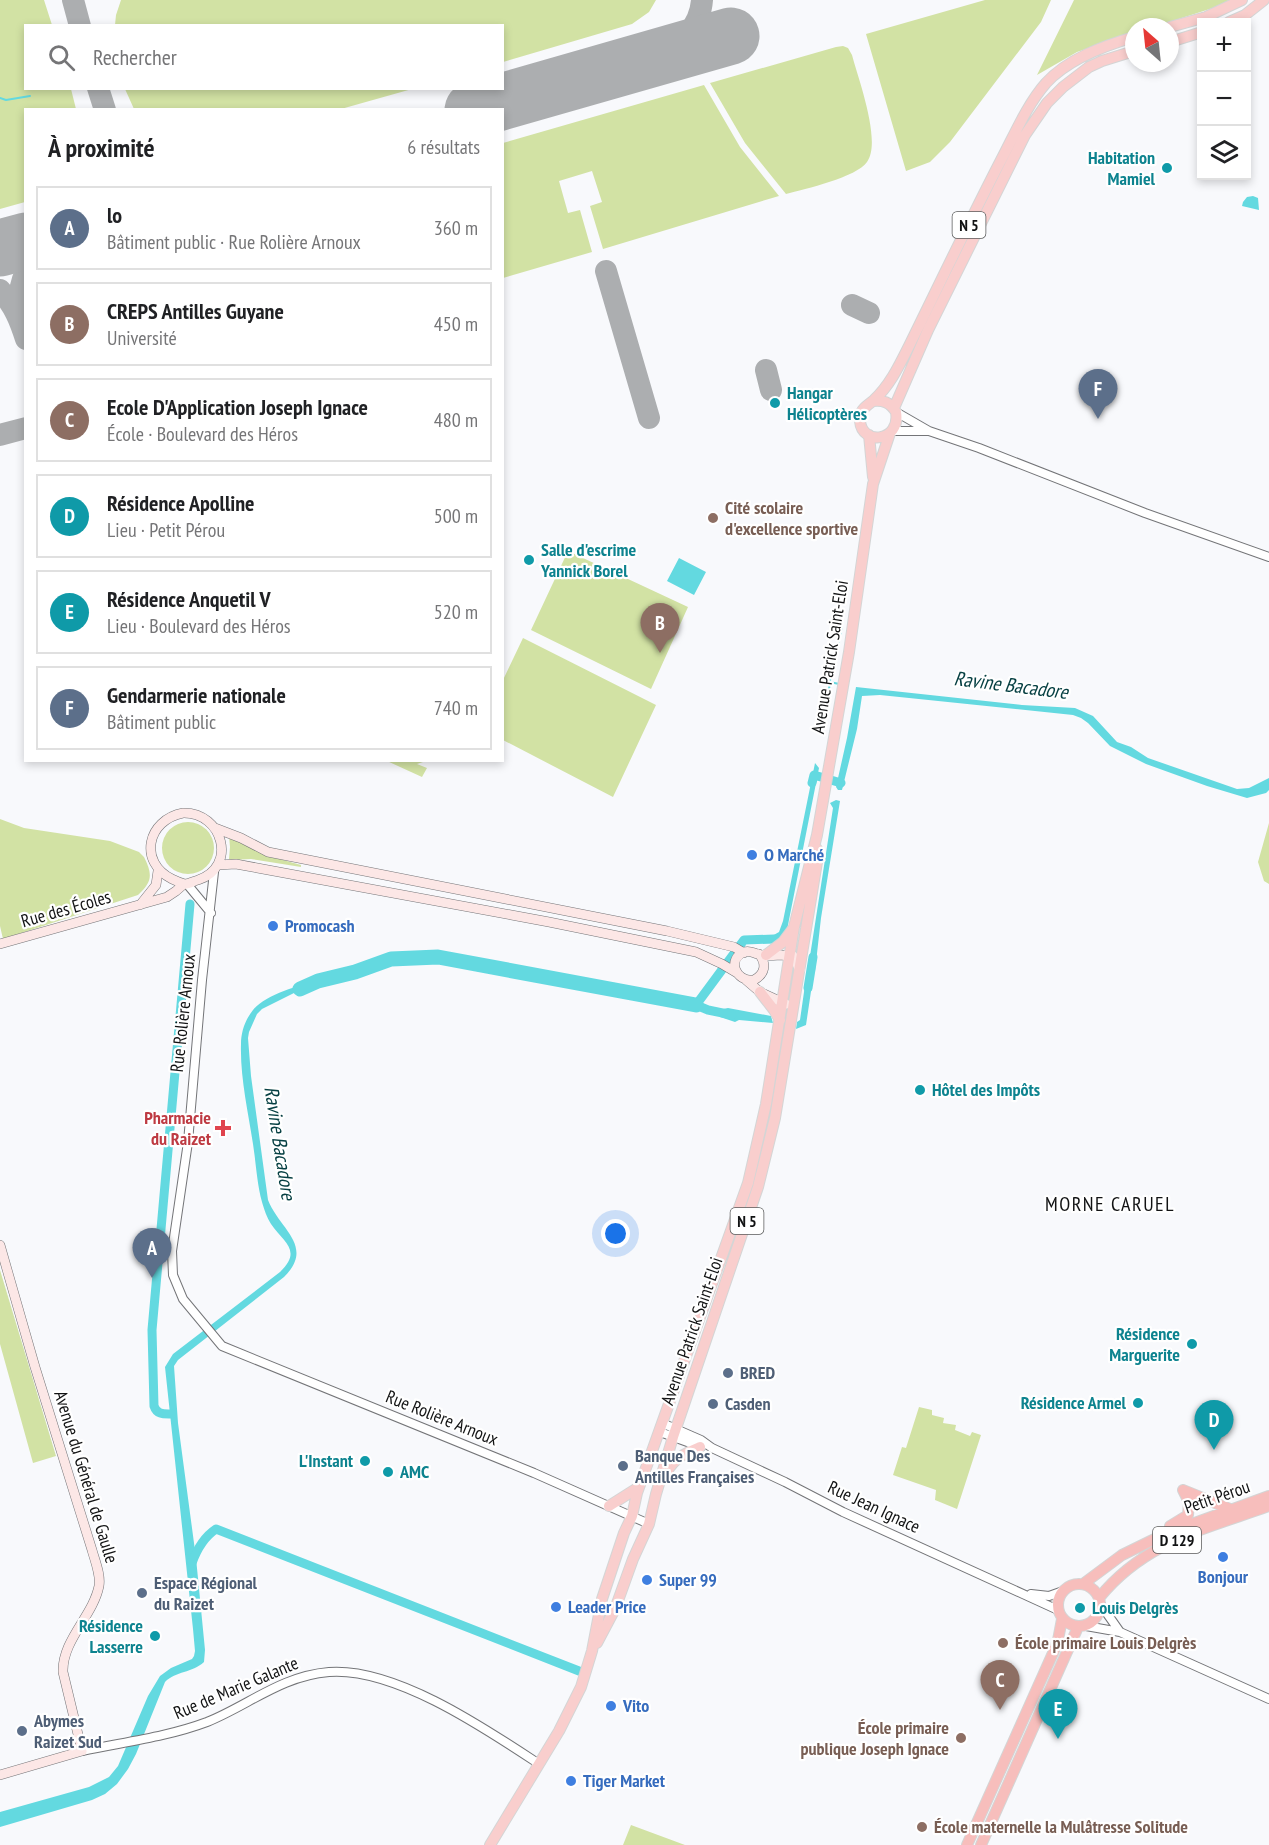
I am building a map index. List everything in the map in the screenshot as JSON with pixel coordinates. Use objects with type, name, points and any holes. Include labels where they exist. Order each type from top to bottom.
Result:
[{"type":"highway","points":[[1122,1555],[1129,1548],[1188,1515],[1189,1502],[1183,1490],[1230,1509]]},
{"type":"highway","name":"Petit Pérou","points":[[1083,1584],[1122,1555],[1167,1533],[1269,1496]]},
{"type":"highway","name":"Petit Pérou","points":[[1100,1602],[1107,1588],[1131,1566],[1154,1550],[1269,1506]]},
{"type":"highway","points":[[1083,1584],[1093,1589],[1100,1602]]},
{"type":"highway","name":"D 129","points":[[1063,1591],[1074,1585],[1083,1584]]},
{"type":"highway","points":[[967,1845],[1058,1640],[1059,1597],[1063,1591]]},
{"type":"highway","name":"D 129","points":[[981,1845],[1082,1626],[1097,1618],[1100,1602]]},
{"type":"highway","points":[[1060,1614],[1066,1623],[1082,1626]]},
{"type":"main road","points":[[1179,24],[1206,17],[1242,0]]},
{"type":"main road","points":[[1238,18],[1264,0]]},
{"type":"main road","points":[[1179,39],[1197,34]]},
{"type":"main road","name":"N 5","points":[[873,401],[901,363],[990,181],[1036,96],[1047,82],[1078,59],[1125,40]]},
{"type":"main road","name":"N 5","points":[[895,410],[928,330],[1025,135],[1047,103],[1063,87],[1101,61],[1125,54]]},
{"type":"main road","points":[[873,401],[884,401],[895,410],[897,420],[891,432],[882,437],[869,435],[863,429],[860,416],[864,408],[873,401]]},
{"type":"main road","name":"Avenue Patrick Saint-Eloi","points":[[490,1845],[564,1722],[581,1687],[592,1651],[602,1599],[632,1516],[639,1487],[748,1183],[766,1104],[794,927],[817,835],[849,652],[873,484],[891,432]]},
{"type":"main road","name":"Avenue Patrick Saint-Eloi","points":[[869,435],[873,484]]},
{"type":"main road","points":[[216,868],[222,849],[220,838],[207,819],[197,814],[183,813],[166,818],[155,830],[151,842],[151,853],[158,871],[186,884],[203,879],[216,868],[236,864],[549,922],[696,952],[746,980],[760,992],[780,1021]]},
{"type":"main road","points":[[215,828],[268,852],[667,931],[740,950],[789,956],[795,958],[800,970]]},
{"type":"main road","name":"Avenue Patrick Saint-Eloi","points":[[592,1651],[615,1609],[633,1559],[649,1524],[675,1433],[758,1188],[775,1118],[795,1006],[817,862],[817,835]]},
{"type":"main road","points":[[140,905],[156,885],[158,871]]},
{"type":"main road","name":"Rue des Écoles","points":[[0,944],[167,897],[186,884]]},
{"type":"main road","points":[[762,954],[783,942],[794,927]]},
{"type":"main road","points":[[730,969],[740,950]]},
{"type":"main road","points":[[746,980],[754,980],[763,972],[762,954]]},
{"type":"main road","points":[[760,992],[782,1003],[795,1006]]},
{"type":"main road","name":"Avenue du Général de Gaulle","points":[[0,1245],[99,1577],[97,1592],[63,1664],[82,1751]]},
{"type":"main road","points":[[656,1494],[671,1463],[700,1447]]},
{"type":"main road","points":[[609,1506],[639,1487]]},
{"type":"main road","name":"Rue de Marie Galante","points":[[0,1775],[82,1751]]},
{"type":"street","points":[[895,410],[928,431],[1269,557]]},
{"type":"street","points":[[891,432],[928,431]]},
{"type":"street","name":"Rue Rolière Arnoux","points":[[216,868],[202,980],[188,1142],[172,1251],[173,1275],[183,1299],[222,1346],[534,1473],[649,1524]]},
{"type":"street","points":[[186,884],[210,913]]},
{"type":"street","name":"Rue Jean Ignace","points":[[661,1427],[700,1447],[712,1448]]},
{"type":"street","name":"Rue Jean Ignace","points":[[675,1433],[701,1440],[712,1448],[843,1512],[1022,1593],[1060,1614]]},
{"type":"street","name":"Rue Jean Ignace","points":[[1022,1593],[1049,1596],[1063,1591]]},
{"type":"street","points":[[1100,1602],[1120,1632]]},
{"type":"street","points":[[1082,1626],[1120,1632],[1269,1699]]},
{"type":"street","name":"Rue de Marie Galante","points":[[82,1751],[190,1728],[207,1722],[273,1687],[298,1677],[331,1672],[356,1673],[378,1678],[436,1702],[480,1725],[539,1764]]},
{"type":"green space","points":[[0,0],[44,0],[52,24],[24,24],[24,90],[71,90],[76,108],[24,108],[24,202],[0,209]]},
{"type":"green space","points":[[121,0],[656,0],[649,12],[632,24],[504,62],[504,24],[115,24]]},
{"type":"green space","points":[[985,0],[1051,0],[1041,22],[950,142],[930,162],[906,171],[866,34]]},
{"type":"green space","points":[[1074,0],[1229,0],[1219,6],[1179,19],[1125,18],[1125,36],[1077,52],[1037,75]]},
{"type":"green space","points":[[843,46],[848,48],[852,55],[863,94],[870,125],[871,153],[867,162],[853,173],[786,194],[745,143],[710,83]]},
{"type":"green space","points":[[704,85],[740,147],[779,196],[603,249],[590,206],[602,202],[592,171],[559,181],[568,213],[580,210],[592,252],[504,278],[504,143]]},
{"type":"green space","points":[[126,90],[408,90],[345,108],[134,108]]},
{"type":"green space","points":[[568,551],[688,607],[651,689],[531,630]]},
{"type":"green space","points":[[523,638],[656,705],[613,797],[504,741],[504,678]]},
{"type":"green space","points":[[389,762],[423,762],[417,764],[427,768],[422,777]]},
{"type":"green space","points":[[0,819],[24,828],[110,841],[139,852],[144,857],[150,878],[138,895],[3,939],[0,926]]},
{"type":"green space","points":[[183,822],[193,822],[202,826],[210,834],[214,848],[210,862],[202,870],[193,874],[183,874],[174,870],[166,862],[162,853],[162,843],[166,834],[174,826]]},
{"type":"green space","points":[[1269,823],[1269,884],[1264,881],[1258,862]]},
{"type":"green space","points":[[229,836],[283,860],[301,865],[301,867],[251,859],[231,860],[229,859]]},
{"type":"green space","points":[[0,1270],[56,1456],[33,1463],[0,1344]]},
{"type":"green space","points":[[919,1407],[932,1410],[932,1415],[944,1418],[943,1423],[956,1425],[955,1430],[970,1436],[972,1432],[981,1435],[957,1509],[935,1500],[936,1490],[893,1475],[902,1447],[906,1448]]},
{"type":"green space","points":[[631,1825],[685,1845],[623,1845]]},
{"type":"water","points":[[1247,197],[1258,198],[1259,210],[1242,206]]},
{"type":"water","points":[[679,558],[706,572],[694,595],[667,581]]},
{"type":"water","points":[[856,687],[1022,705],[1075,708],[1093,716],[1117,742],[1131,747],[1148,758],[1237,789],[1249,788],[1269,778],[1269,790],[1247,798],[1146,764],[1110,746],[1088,723],[1073,715],[880,695],[862,696],[857,729],[842,790],[838,790],[836,787]]},
{"type":"water","points":[[815,763],[819,768],[787,930],[776,941],[761,942],[762,936],[772,936],[779,932],[783,921]]},
{"type":"water","points":[[840,801],[815,971],[808,969],[833,808],[830,803]]},
{"type":"water","points":[[806,978],[813,978],[806,1025],[796,1029],[797,1022],[800,1020]]},
{"type":"water","points":[[318,981],[262,1009],[257,1014],[248,1038],[268,1200],[296,1247],[293,1266],[284,1277],[178,1360],[174,1366],[178,1423],[196,1558],[205,1650],[204,1662],[165,1682],[128,1769],[117,1784],[105,1794],[92,1800],[0,1827],[0,1812],[89,1787],[109,1777],[118,1766],[148,1696],[160,1676],[194,1656],[165,1367],[173,1354],[280,1272],[290,1258],[289,1246],[270,1222],[260,1195],[243,1081],[241,1040],[246,1022],[258,1005],[283,991]]},
{"type":"water","points":[[723,1009],[771,1016],[773,1023],[739,1020],[735,1022],[720,1017]]},
{"type":"waterway","points":[[0,98],[6,100],[30,96]]},
{"type":"waterway","points":[[830,682],[831,665],[835,658],[842,626]]},
{"type":"waterway","points":[[824,725],[830,682],[839,684]]},
{"type":"waterway","points":[[812,783],[814,775],[841,783]]},
{"type":"waterway","points":[[172,1414],[159,1412],[154,1406],[152,1330],[190,904]]},
{"type":"waterway","points":[[732,1015],[696,1005],[744,940],[774,939]]},
{"type":"waterway","name":"Ravine Bacadore","points":[[300,989],[318,981],[355,972],[391,959],[438,957],[696,1005]]},
{"type":"waterway","name":"Ravine Bacadore","points":[[808,988],[813,957]]},
{"type":"waterway","points":[[192,1563],[201,1544],[216,1529],[579,1671]]},
{"type":"taxiway","points":[[73,0],[79,24]]},
{"type":"taxiway","points":[[658,57],[688,34],[698,19],[702,0]]},
{"type":"taxiway","points":[[99,90],[104,108]]},
{"type":"taxiway","points":[[606,271],[649,418]]},
{"type":"taxiway","points":[[19,317],[19,294],[24,278]]},
{"type":"taxiway","points":[[0,290],[16,313],[24,333]]},
{"type":"taxiway","points":[[852,305],[869,313]]},
{"type":"taxiway","points":[[766,370],[771,390]]},
{"type":"taxiway","points":[[0,435],[24,429]]},
{"type":"runway","points":[[480,108],[731,36]]},
{"type":"runway","points":[[0,248],[24,242]]},
{"type":"place","name":"Habitation Mamiel","points":[[1167,168]]},
{"type":"place","name":"Hangar Hélicoptères","points":[[775,403]]},
{"type":"place","name":"Gendarmerie nationale","points":[[1098,419]]},
{"type":"place","name":"Cité scolaire d'excellence sportive","points":[[713,518]]},
{"type":"place","name":"Salle d'escrime Yannick Borel","points":[[529,560]]},
{"type":"place","name":"CREPS Antilles Guyane","points":[[660,653]]},
{"type":"place","name":"O Marché","points":[[752,855]]},
{"type":"place","name":"Promocash","points":[[273,926]]},
{"type":"place","name":"Hôtel des Impôts","points":[[920,1090]]},
{"type":"place","name":"Pharmacie du Raizet","points":[[223,1128]]},
{"type":"place","name":"lo","points":[[152,1278]]},
{"type":"place","name":"Résidence Marguerite","points":[[1192,1344]]},
{"type":"place","name":"BRED","points":[[728,1373]]},
{"type":"place","name":"Résidence Armel","points":[[1138,1403]]},
{"type":"place","name":"Casden","points":[[713,1404]]},
{"type":"place","name":"Résidence Apolline","points":[[1214,1450]]},
{"type":"place","name":"L'Instant","points":[[365,1461]]},
{"type":"place","name":"Banque Des Antilles Françaises","points":[[623,1466]]},
{"type":"place","name":"AMC","points":[[388,1472]]},
{"type":"place","name":"Bonjour","points":[[1223,1557]]},
{"type":"place","name":"Super 99","points":[[647,1580]]},
{"type":"place","name":"Espace Régional du Raizet","points":[[142,1593]]},
{"type":"place","name":"Leader Price","points":[[556,1607]]},
{"type":"place","name":"Louis Delgrès","points":[[1080,1608]]},
{"type":"place","name":"Résidence Lasserre","points":[[155,1636]]},
{"type":"place","name":"École primaire Louis Delgrès","points":[[1003,1643]]},
{"type":"place","name":"Vito","points":[[611,1706]]},
{"type":"place","name":"Ecole D'Application Joseph Ignace","points":[[1000,1710]]},
{"type":"place","name":"Abymes Raizet Sud","points":[[22,1731]]},
{"type":"place","name":"École primaire publique Joseph Ignace","points":[[961,1738]]},
{"type":"place","name":"Résidence Anquetil V","points":[[1058,1739]]},
{"type":"place","name":"Tiger Market","points":[[571,1781]]},
{"type":"place","name":"École maternelle la Mulâtresse Solitude","points":[[922,1827]]},
{"type":"district","name":"MORNE CARUEL","points":[[1110,1204]]}]
